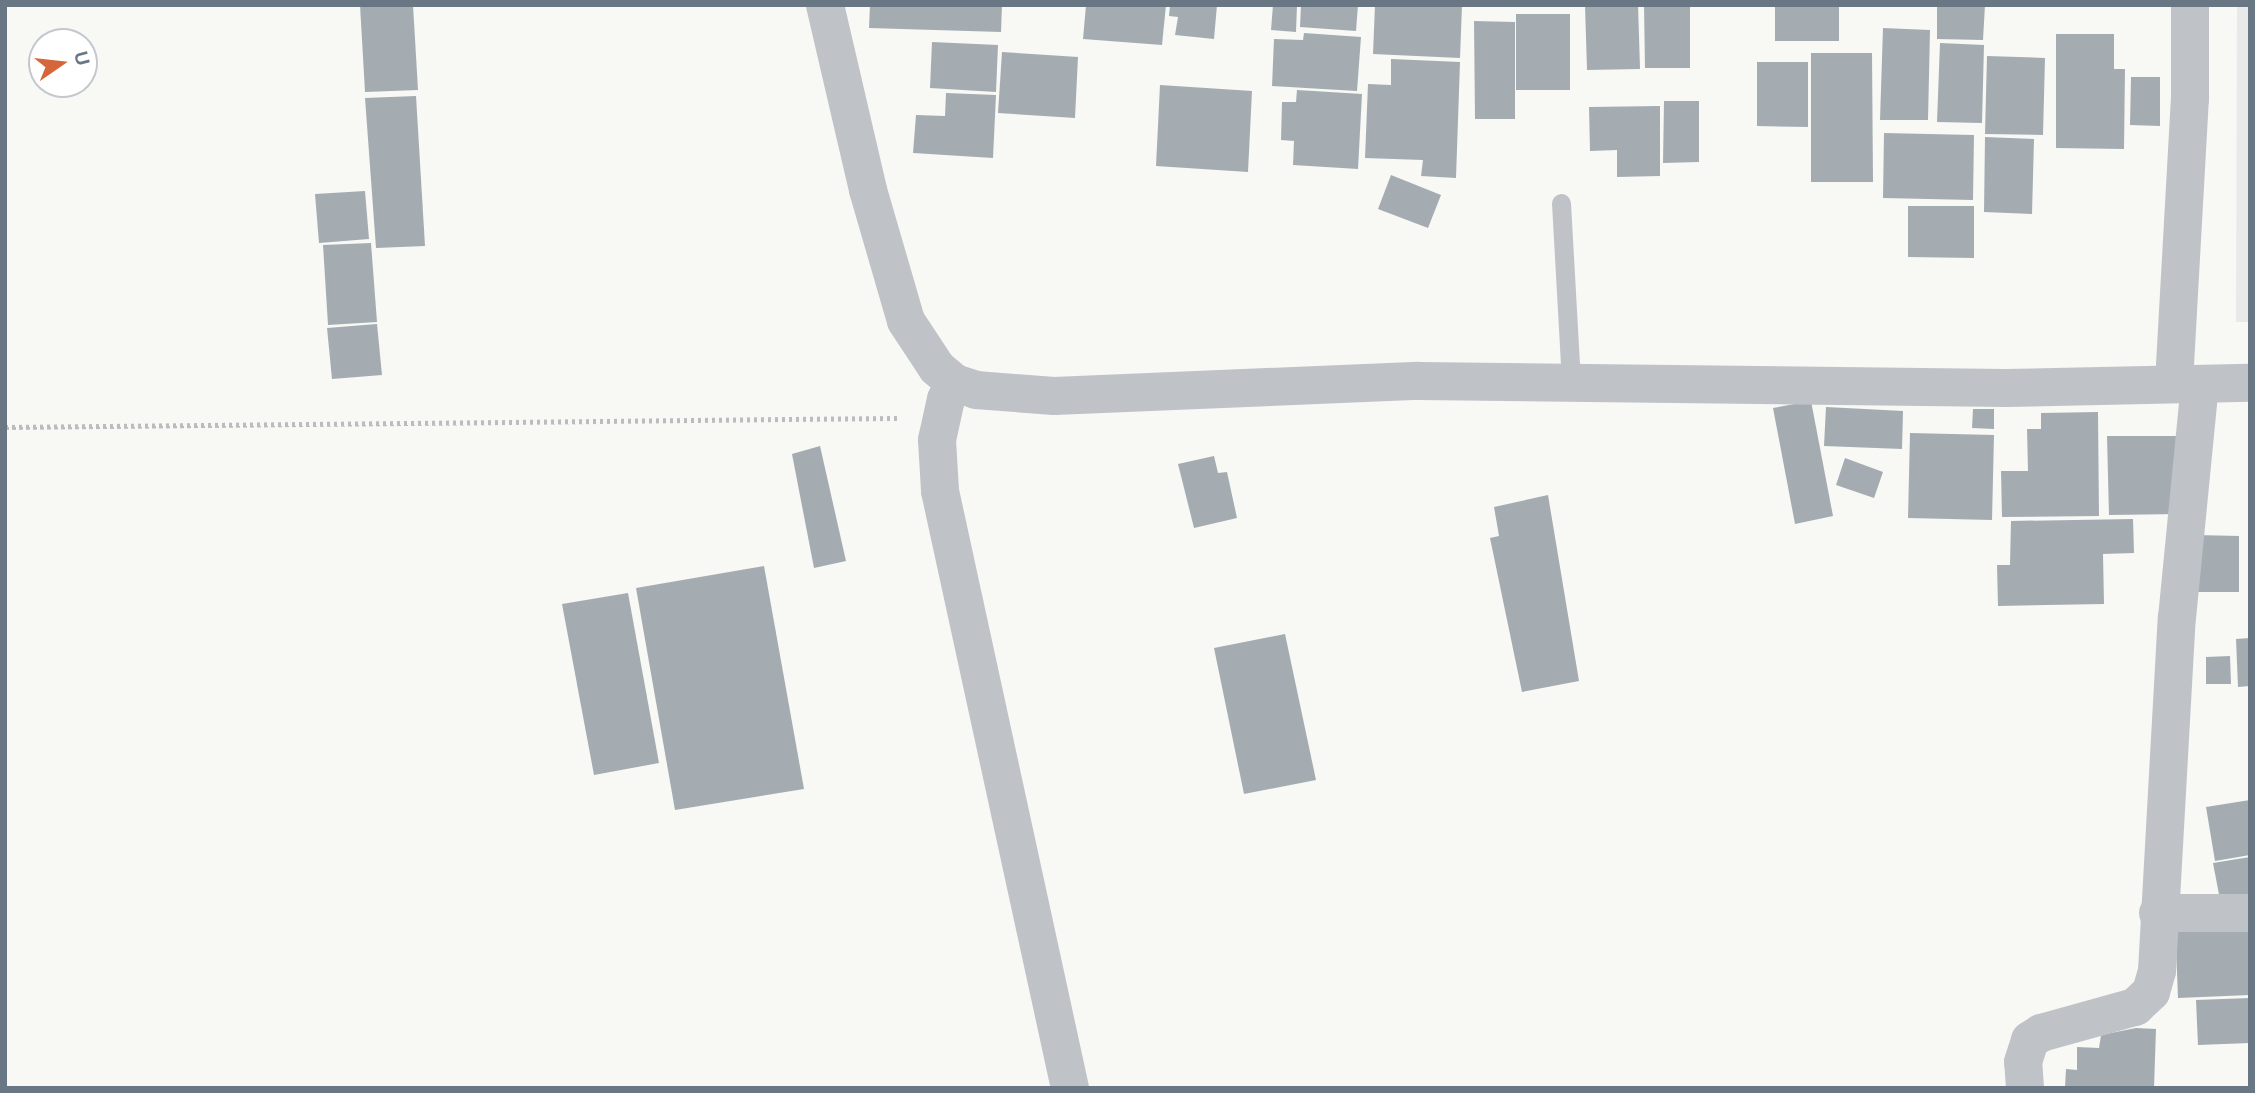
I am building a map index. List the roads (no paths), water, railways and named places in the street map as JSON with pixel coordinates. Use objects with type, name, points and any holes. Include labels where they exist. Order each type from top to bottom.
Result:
[{"type":"street","points":[[825,5],[895,290],[921,347],[955,383],[996,394],[1054,396],[1419,380],[2005,388],[2250,383]]},
{"type":"street","points":[[2025,1088],[2023,1062],[2030,1040],[2041,1033],[2136,1007],[2151,992],[2157,971],[2187,383],[2190,5]]},
{"type":"street","points":[[955,383],[941,418],[937,463],[940,491],[1070,1088]]},
{"type":"street","points":[[2158,913],[2250,913]]},
{"type":"lane","points":[[1561,203],[1571,383]]}]
